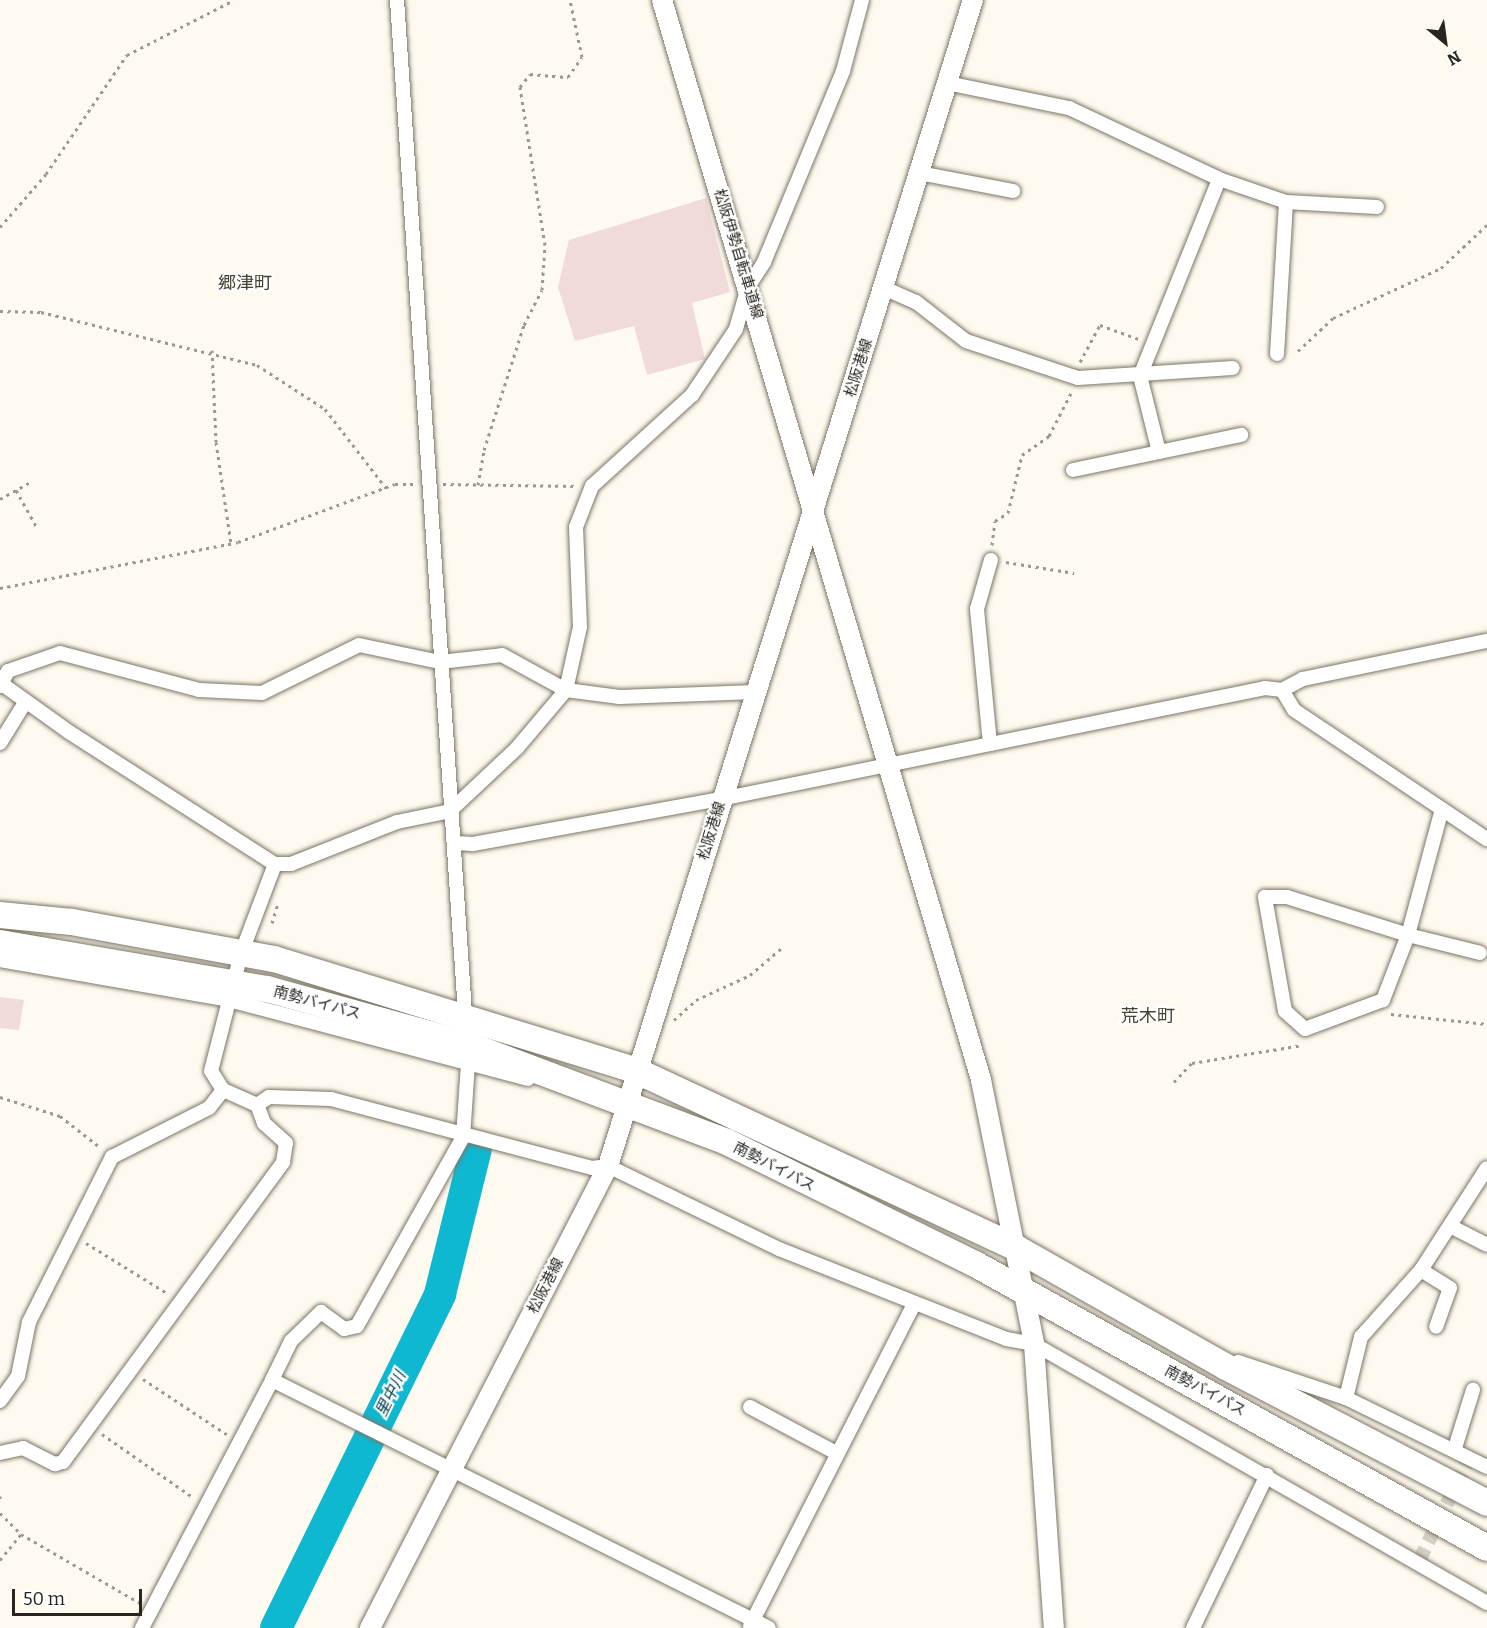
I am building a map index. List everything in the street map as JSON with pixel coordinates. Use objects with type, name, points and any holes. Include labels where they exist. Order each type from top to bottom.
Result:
[{"type":"highway","name":"南勢バイパス","points":[[12,916],[274,958],[465,1014],[637,1071],[1016,1248],[1226,1367],[1487,1503]]},
{"type":"highway","name":"南勢バイパス","points":[[0,943],[232,990],[534,1067],[727,1142],[1024,1294],[1389,1489],[1487,1548]]},
{"type":"main road","name":"松阪伊勢自転車道線","points":[[663,0],[816,507],[981,1080],[1034,1344],[1054,1628]]},
{"type":"main road","name":"松阪港線","points":[[370,1628],[608,1166],[973,0]]},
{"type":"street","points":[[397,0],[465,1014]]},
{"type":"street","points":[[756,692],[620,697],[566,690],[502,655],[440,662],[359,645],[295,681],[262,693],[228,694],[60,653],[8,671],[1,682],[26,701],[275,864],[291,864],[397,822],[450,811],[517,748],[566,690],[580,627],[576,527],[592,486],[692,395],[736,329],[748,287],[764,262],[843,71],[862,0]]},
{"type":"street","points":[[947,83],[1069,108],[1219,179],[1286,202],[1377,207]]},
{"type":"street","points":[[919,173],[1013,191]]},
{"type":"street","points":[[1159,452],[1140,376],[1149,342],[1219,179]]},
{"type":"street","points":[[1277,354],[1286,202]]},
{"type":"street","points":[[884,288],[916,302],[966,341],[1078,378],[1140,376],[1233,368]]},
{"type":"street","points":[[1073,470],[1241,435]]},
{"type":"street","points":[[990,744],[977,609],[991,560]]},
{"type":"street","points":[[455,843],[473,844],[722,799],[1265,688],[1282,690],[1303,679],[1487,641]]},
{"type":"street","points":[[1282,690],[1294,710],[1487,839]]},
{"type":"street","points":[[0,743],[26,701]]},
{"type":"street","points":[[1442,808],[1408,935],[1383,1000],[1305,1029],[1285,1011],[1265,897],[1287,897],[1408,935],[1480,953]]},
{"type":"street","points":[[0,1453],[23,1448],[55,1464],[63,1462],[178,1301],[283,1162],[285,1143],[264,1123],[257,1106],[223,1090],[211,1071],[241,954],[275,864]]},
{"type":"street","points":[[0,902],[12,916]]},
{"type":"street","points":[[0,960],[232,990],[468,1064],[530,1079],[534,1067]]},
{"type":"street","points":[[142,1628],[291,1341],[321,1312],[344,1329],[357,1326],[463,1137],[468,1064]]},
{"type":"street","points":[[0,1401],[18,1376],[29,1322],[112,1157],[209,1108],[223,1090]]},
{"type":"street","points":[[257,1106],[269,1097],[331,1100],[463,1137],[592,1168],[608,1166],[779,1249],[1006,1339],[1034,1344],[1267,1475],[1487,1603]]},
{"type":"street","points":[[1346,1398],[1360,1337],[1421,1270],[1452,1227],[1487,1168]]},
{"type":"street","points":[[1452,1227],[1487,1245]]},
{"type":"street","points":[[1421,1270],[1450,1288],[1436,1327]]},
{"type":"street","points":[[751,1624],[836,1453],[914,1304]]},
{"type":"street","points":[[1226,1367],[1231,1359],[1346,1398],[1455,1448],[1487,1467]]},
{"type":"street","points":[[272,1380],[751,1624],[769,1628]]},
{"type":"street","points":[[1455,1448],[1473,1390]]},
{"type":"street","points":[[750,1407],[836,1453]]},
{"type":"street","points":[[1193,1628],[1267,1475]]},
{"type":"path","points":[[0,227],[46,174],[127,55],[234,0]]},
{"type":"path","points":[[478,484],[484,450],[524,325],[542,290],[545,245],[520,87],[530,74],[568,77],[582,57],[570,0]]},
{"type":"path","points":[[1298,351],[1333,318],[1442,268],[1487,225]]},
{"type":"path","points":[[0,311],[41,312],[131,338],[212,350],[257,365],[325,409],[386,488]]},
{"type":"path","points":[[1074,573],[991,560],[995,522],[1008,513],[1022,455],[1049,436],[1078,378],[1077,368],[1100,325],[1149,342]]},
{"type":"path","points":[[212,350],[216,442],[231,544]]},
{"type":"path","points":[[0,500],[32,480]]},
{"type":"path","points":[[0,588],[231,544],[386,488],[429,484],[592,486]]},
{"type":"path","points":[[16,490],[36,526]]},
{"type":"path","points":[[653,1020],[672,1022],[696,1000],[750,975],[783,947]]},
{"type":"path","points":[[0,1097],[60,1116],[112,1157]]},
{"type":"path","points":[[74,1236],[178,1301]]},
{"type":"path","points":[[130,1371],[239,1442]]},
{"type":"path","points":[[91,1425],[156,1476],[206,1505]]},
{"type":"path","points":[[0,1513],[21,1534],[151,1611]]},
{"type":"path","points":[[0,1560],[21,1534]]},
{"type":"building","points":[[706,198],[730,292],[692,303],[705,359],[647,375],[634,326],[575,341],[558,287],[569,240]]},
{"type":"building","points":[[0,997],[24,1000],[19,1030],[0,1028]]},
{"type":"waterway","name":"里中川","points":[[276,1628],[440,1294],[476,1149]]},
{"type":"tunnel","points":[[1419,1561],[1469,1458]]},
{"type":"district","name":"郷津町","points":[[245,283]]},
{"type":"district","name":"荒木町","points":[[1148,1016]]}]
